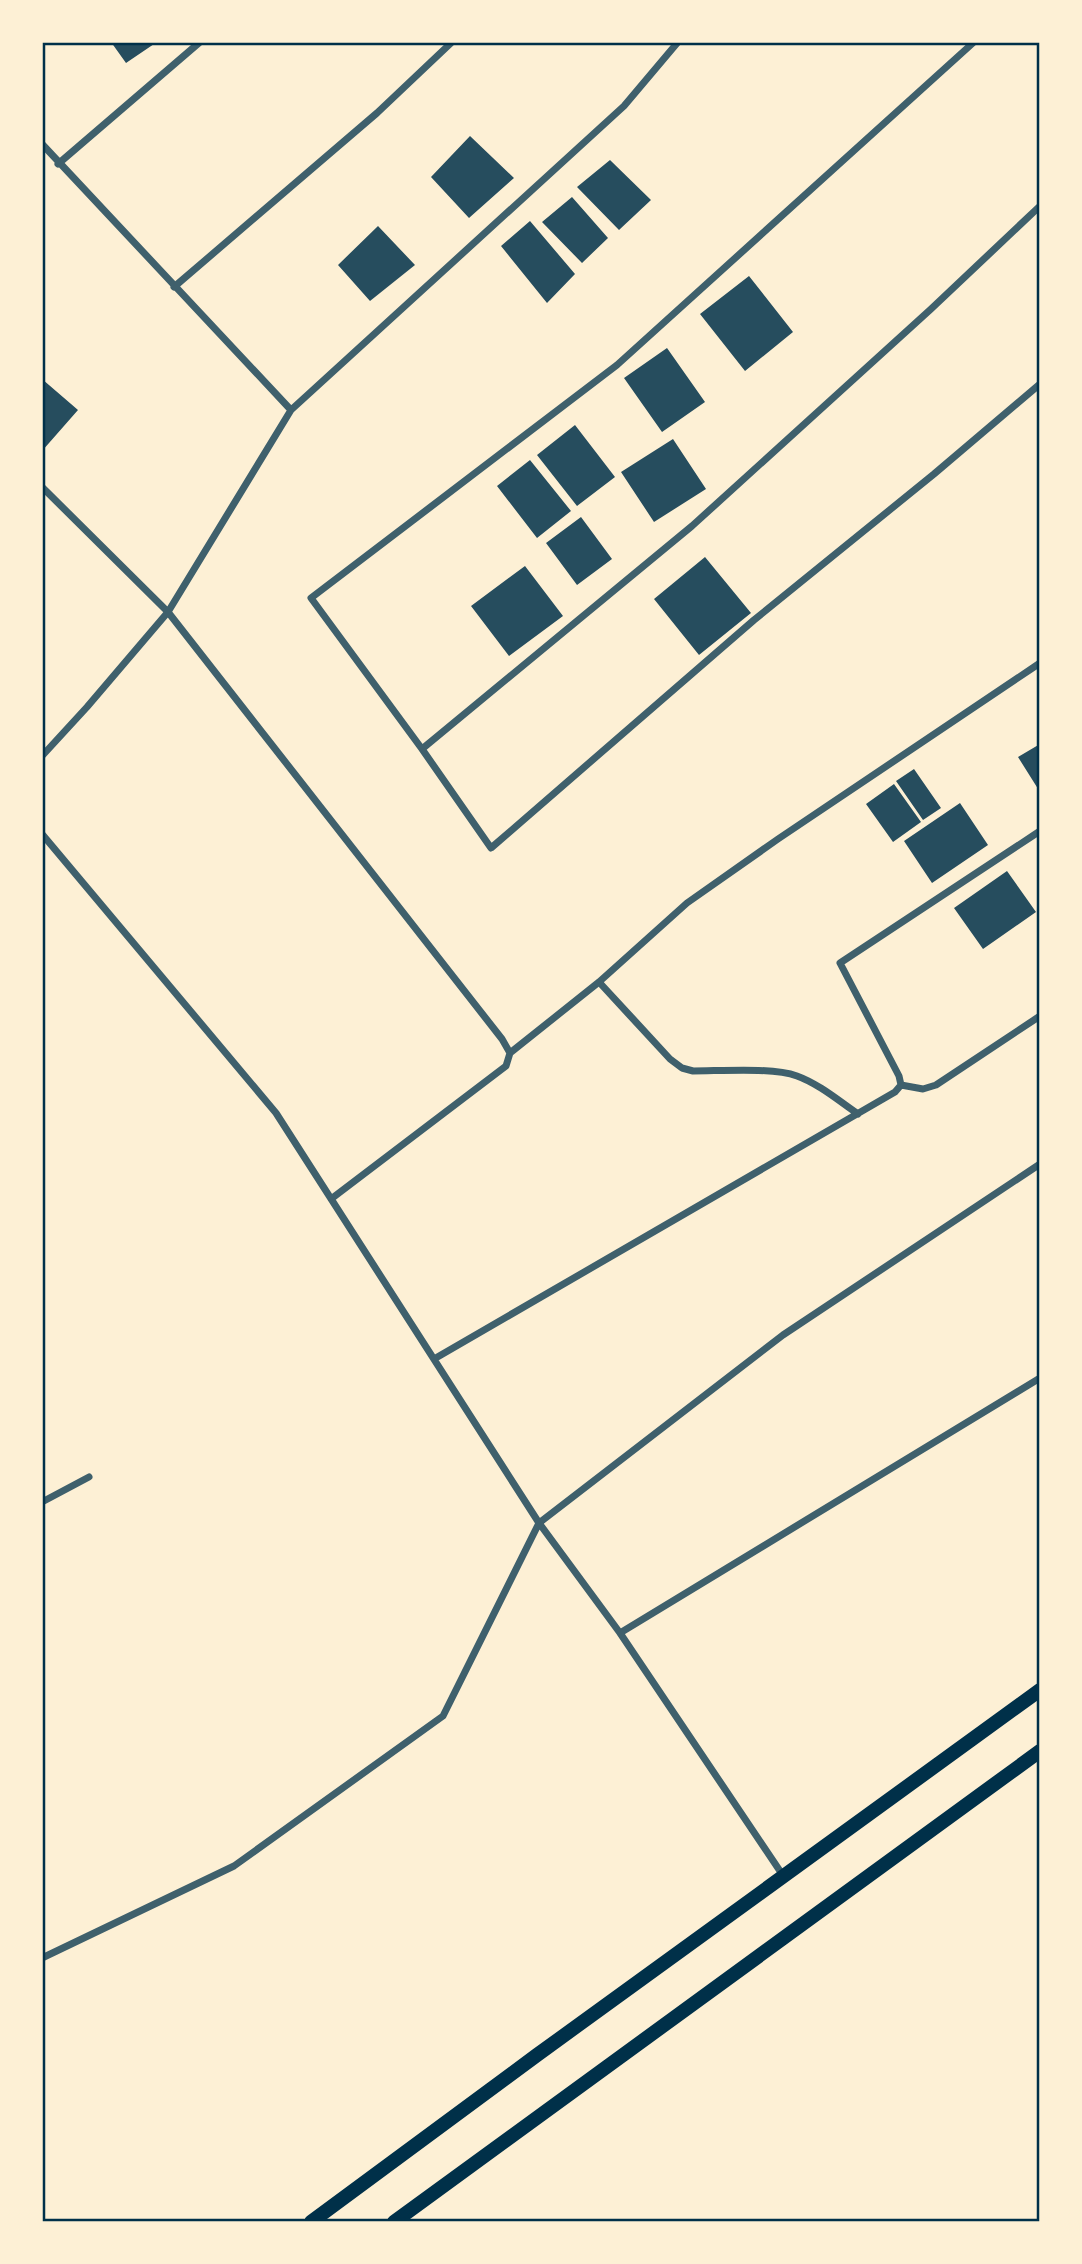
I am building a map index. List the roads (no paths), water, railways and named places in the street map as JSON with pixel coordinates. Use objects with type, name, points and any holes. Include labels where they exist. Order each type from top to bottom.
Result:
[{"type":"main road","points":[[311,2222],[1040,1690]]},
{"type":"main road","points":[[394,2222],[1040,1751]]},
{"type":"street","points":[[58,164],[199,42]]},
{"type":"street","points":[[174,287],[377,113],[453,42]]},
{"type":"street","points":[[42,756],[168,611],[291,410],[624,106],[677,42]]},
{"type":"street","points":[[974,42],[617,365],[311,598],[491,848],[754,620],[1040,384]]},
{"type":"street","points":[[42,144],[291,410]]},
{"type":"street","points":[[422,749],[692,526],[1040,206]]},
{"type":"street","points":[[42,487],[168,611],[502,1039],[510,1054]]},
{"type":"street","points":[[331,1199],[506,1066],[510,1054],[599,982],[687,903],[1040,663]]},
{"type":"street","points":[[901,1085],[899,1076],[840,963],[1040,831]]},
{"type":"street","points":[[42,834],[276,1113],[539,1523],[620,1633],[784,1877]]},
{"type":"street","points":[[599,982],[670,1059],[682,1068],[693,1071],[780,1072],[796,1076],[812,1083],[858,1114]]},
{"type":"street","points":[[901,1085],[923,1089],[936,1085],[1040,1016]]},
{"type":"street","points":[[434,1359],[858,1114],[895,1092],[901,1085]]},
{"type":"street","points":[[42,1958],[234,1866],[443,1716],[539,1523],[783,1335],[1040,1164]]},
{"type":"street","points":[[620,1633],[1040,1378]]},
{"type":"street","points":[[42,1502],[89,1477]]}]
